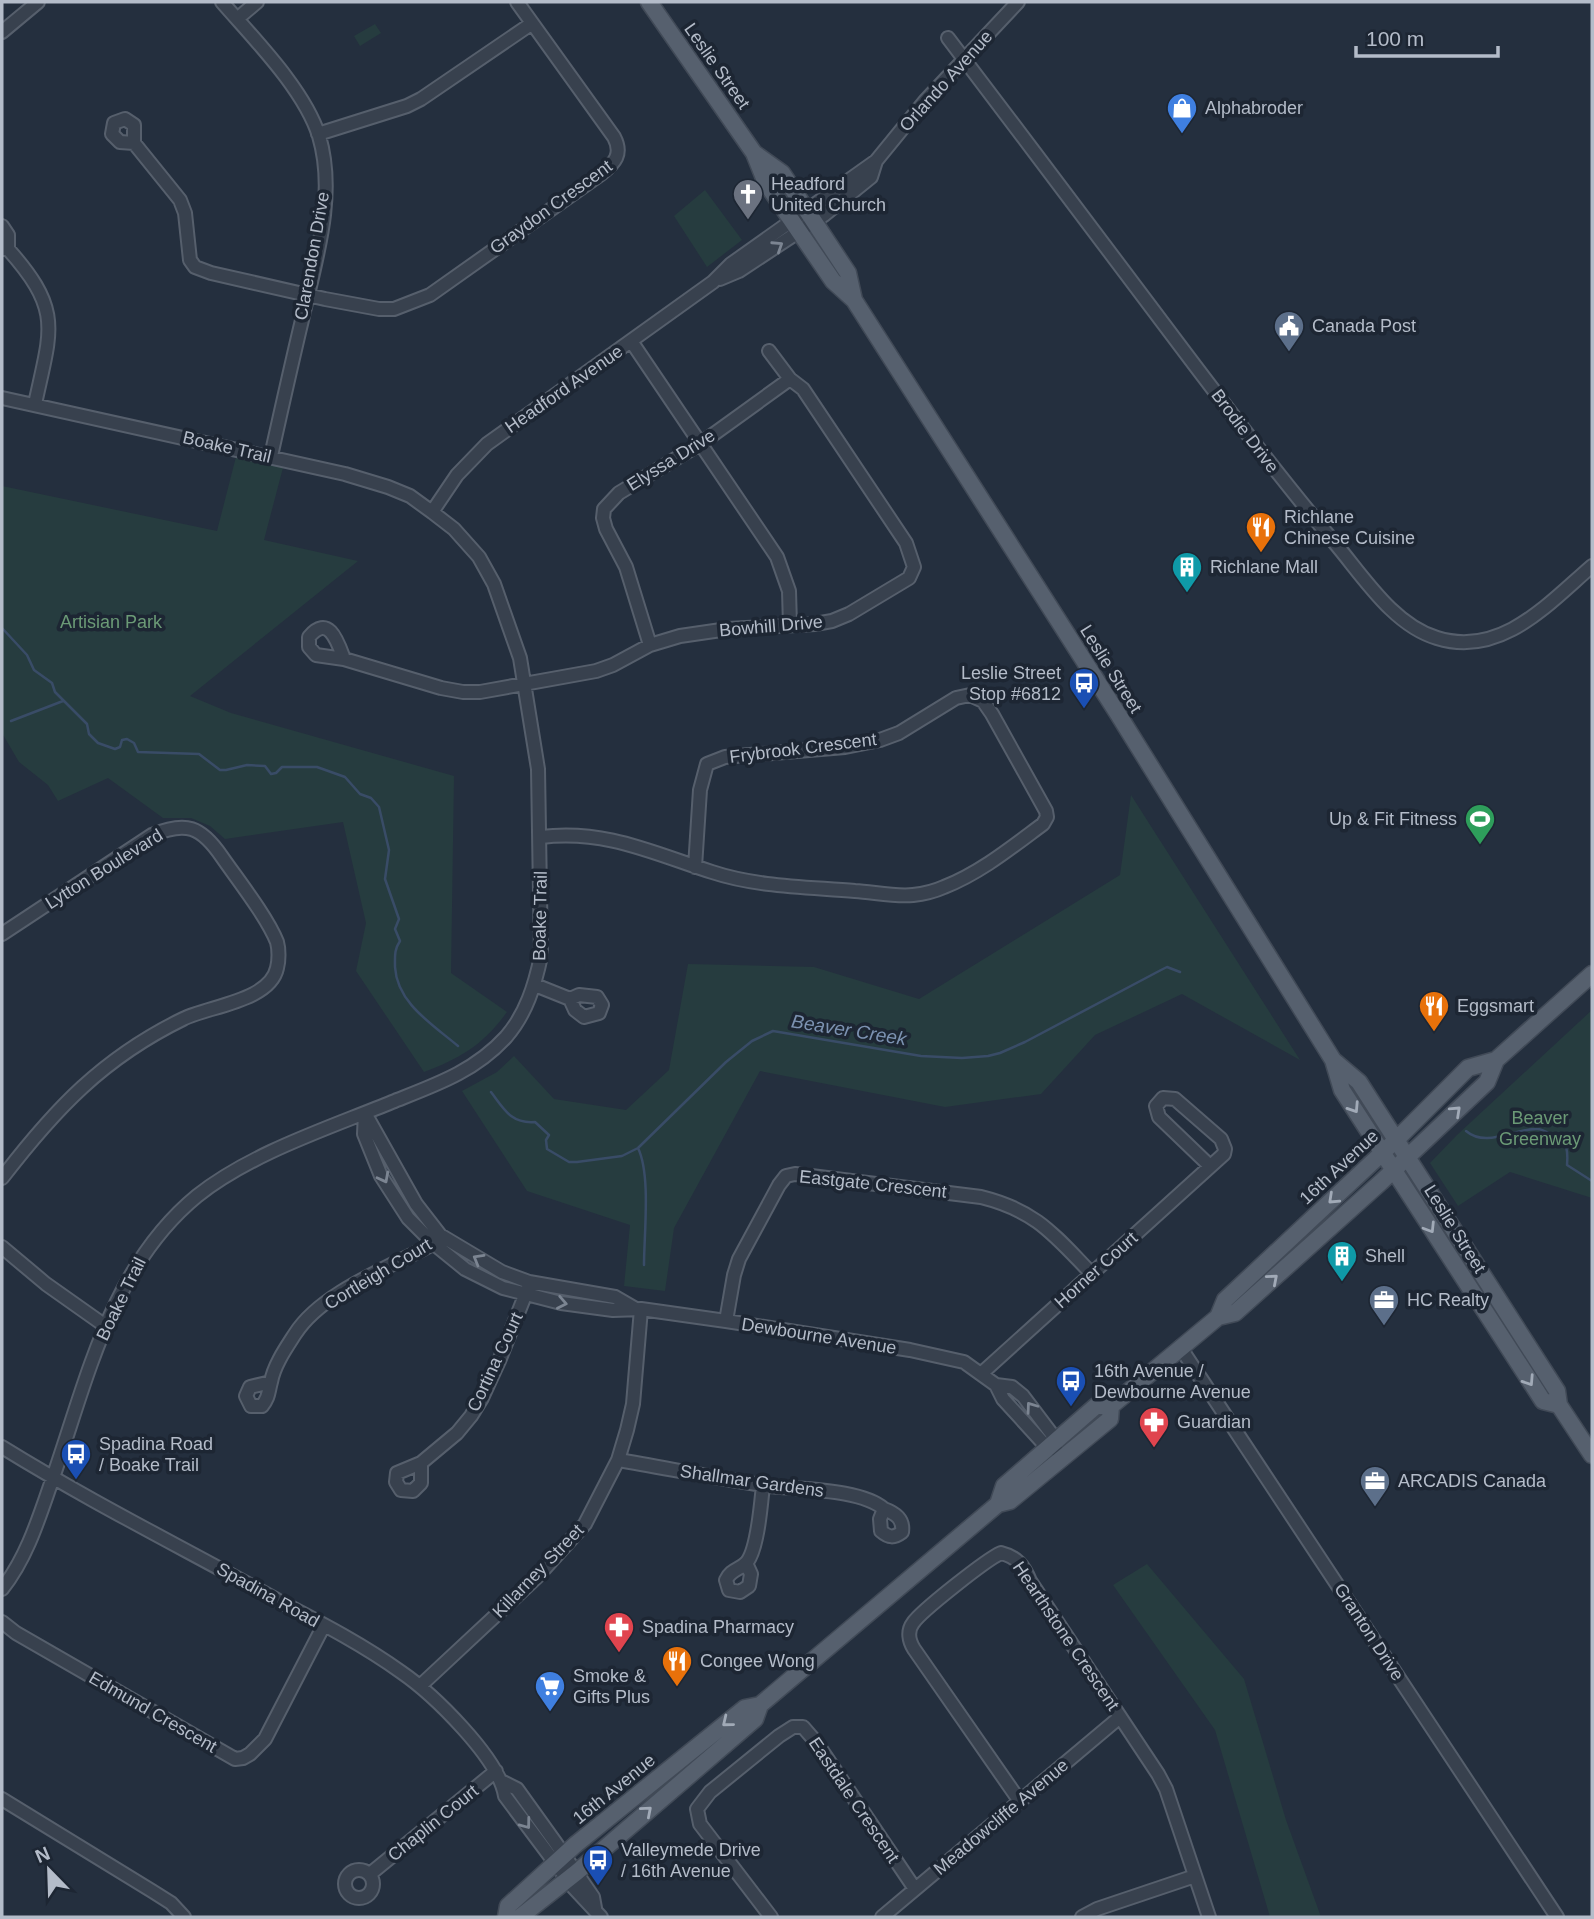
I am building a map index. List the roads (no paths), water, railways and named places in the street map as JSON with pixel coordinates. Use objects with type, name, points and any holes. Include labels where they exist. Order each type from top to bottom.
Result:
[{"type":"main road","name":"Leslie Street","points":[[649,2],[754,152],[766,183],[833,281],[854,300],[1103,691],[1333,1060],[1342,1090],[1543,1401],[1559,1405]]},
{"type":"main road","name":"Leslie Street","points":[[754,152],[782,173],[848,273],[854,300]]},
{"type":"main road","name":"16th Avenue","points":[[998,1504],[1004,1486],[1097,1406],[1111,1406],[1218,1317],[1235,1313],[1487,1082],[1496,1060],[1592,974]]},
{"type":"main road","name":"Leslie Street","points":[[1333,1060],[1359,1082],[1557,1391],[1559,1405],[1592,1455]]},
{"type":"main road","name":"16th Avenue","points":[[1218,1317],[1225,1300],[1396,1140],[1468,1068],[1496,1060]]},
{"type":"main road","name":"16th Avenue","points":[[506,1917],[508,1906],[560,1859],[745,1708],[760,1705],[998,1504],[1010,1501],[1063,1459],[1110,1419],[1111,1406]]},
{"type":"main road","name":"16th Avenue","points":[[520,1917],[755,1719],[760,1705]]},
{"type":"street","points":[[2,32],[38,2]]},
{"type":"street","name":"Clarendon Drive","points":[[222,2],[297,94],[318,134],[323,153],[325,201],[271,456]]},
{"type":"street","points":[[237,19],[257,2]]},
{"type":"street","points":[[318,134],[414,102],[437,89],[531,24],[517,2]]},
{"type":"street","name":"Orlando Avenue","points":[[797,226],[872,177],[876,162],[908,120],[1018,2]]},
{"type":"street","name":"Graydon Crescent","points":[[307,295],[379,309],[408,305],[430,295],[613,165],[618,157],[618,146],[614,137],[531,24]]},
{"type":"street","name":"Brodie Drive","points":[[948,38],[1277,473],[1363,576],[1407,623],[1428,634],[1452,641],[1466,642],[1500,636],[1518,628],[1536,615],[1592,566]]},
{"type":"street","points":[[134,144],[180,200],[185,213],[190,260],[195,267],[307,295]]},
{"type":"street","points":[[2,226],[8,235],[5,249],[37,285],[50,321],[35,404]]},
{"type":"street","name":"Headford Avenue","points":[[432,512],[457,475],[487,444],[713,282],[731,264],[797,226]]},
{"type":"street","points":[[631,341],[776,557],[789,592],[790,625]]},
{"type":"street","name":"Bowhill Drive","points":[[344,659],[442,688],[480,692],[596,671],[650,645],[680,636],[707,631],[815,624],[849,614],[909,578],[914,567],[906,543],[803,389],[790,379],[769,351]]},
{"type":"street","name":"Elyssa Drive","points":[[650,645],[626,567],[606,529],[604,509],[619,493],[700,444],[790,379]]},
{"type":"street","name":"Boake Trail","points":[[2,398],[345,474],[410,496],[454,529],[479,557],[494,584],[513,635],[538,769],[541,837],[541,956],[535,985],[518,1022],[479,1062],[451,1079],[242,1167],[197,1196],[178,1213],[134,1267],[104,1325],[53,1478],[26,1548],[13,1575],[2,1589]]},
{"type":"street","name":"Frybrook Crescent","points":[[541,837],[594,836],[612,839],[695,867],[718,874],[764,883],[912,895],[945,887],[982,867],[1044,824],[1047,817],[983,701],[970,695],[956,698],[899,733],[880,740],[845,747],[725,757],[707,764],[700,790],[695,867]]},
{"type":"street","name":"Lytton Boulevard","points":[[2,934],[152,835],[176,827],[193,828],[212,843],[271,932],[279,950],[278,967],[270,982],[263,988],[183,1019],[134,1046],[88,1080],[38,1130],[2,1178]]},
{"type":"street","points":[[535,985],[570,999]]},
{"type":"street","name":"Horner Court","points":[[982,1373],[1224,1154],[1221,1139],[1175,1099],[1163,1098],[1156,1106],[1159,1117],[1210,1166]]},
{"type":"street","name":"Dewbourne Avenue","points":[[365,1114],[437,1239],[466,1269],[503,1288],[528,1288],[561,1303],[613,1310],[638,1309],[726,1321],[964,1362],[996,1385],[1003,1399],[1044,1444],[1052,1444],[1063,1459]]},
{"type":"street","name":"Eastgate Crescent","points":[[726,1321],[734,1275],[740,1259],[779,1185],[786,1176],[795,1174],[981,1197],[1007,1203],[1043,1225],[1092,1274]]},
{"type":"street","name":"Cortleigh Court","points":[[271,1381],[297,1330],[312,1315],[337,1294],[437,1239]]},
{"type":"street","points":[[2,1247],[46,1284],[104,1325]]},
{"type":"street","name":"Cortina Court","points":[[421,1463],[457,1433],[482,1398],[528,1288]]},
{"type":"street","name":"Killarney Street","points":[[420,1686],[564,1549],[585,1524],[618,1460],[633,1404],[638,1309]]},
{"type":"street","name":"Granton Drive","points":[[1180,1347],[1557,1917]]},
{"type":"street","name":"Spadina Road","points":[[2,1447],[53,1478],[359,1645],[420,1686],[446,1708],[499,1777],[517,1789],[560,1859],[593,1897],[598,1913]]},
{"type":"street","name":"Shallmar Gardens","points":[[618,1460],[763,1485],[851,1494],[877,1502],[884,1509]]},
{"type":"street","points":[[746,1563],[753,1548],[763,1485]]},
{"type":"street","name":"Hearthstone Crescent","points":[[1019,1800],[911,1643],[909,1636],[912,1624],[922,1614],[994,1556],[1001,1553],[1011,1555],[1026,1569],[1030,1581],[1120,1717]]},
{"type":"street","name":"Edmund Crescent","points":[[2,1622],[16,1633],[234,1759],[243,1758],[256,1751],[265,1739],[324,1625]]},
{"type":"street","points":[[1120,1717],[1166,1789],[1209,1917]]},
{"type":"street","name":"Meadowcliffe Avenue","points":[[882,1917],[1120,1717]]},
{"type":"street","name":"Eastdale Crescent","points":[[771,1917],[700,1824],[697,1810],[710,1792],[779,1735],[793,1727],[803,1727],[816,1742],[915,1889]]},
{"type":"street","name":"Chaplin Court","points":[[370,1874],[499,1777]]},
{"type":"street","points":[[2,1799],[171,1903],[184,1917]]},
{"type":"street","points":[[1082,1917],[1097,1909],[1195,1876]]},
{"type":"waterway","name":"Beaver Creek","points":[[2,628],[27,655],[34,670],[52,683],[55,692],[87,724],[89,734],[98,743],[115,749],[120,747],[122,740],[127,739],[134,743],[138,752],[199,754],[220,770],[247,765],[265,766],[271,774],[282,767],[317,767],[345,777],[360,794],[371,798],[379,807],[389,850],[385,879],[399,919],[395,929],[400,941],[395,956],[397,980],[418,1012],[458,1046]]},
{"type":"waterway","points":[[11,721],[63,701]]},
{"type":"waterway","name":"Beaver Creek","points":[[491,1092],[514,1118],[535,1122],[549,1135],[546,1140],[547,1149],[569,1162],[622,1156],[638,1148],[726,1062],[752,1041],[773,1031],[921,1056],[988,1056],[1025,1042],[1167,967],[1180,972]]},
{"type":"waterway","name":"Beaver Creek","points":[[1466,1131],[1474,1136],[1491,1138],[1527,1130],[1543,1130],[1560,1139],[1565,1145],[1567,1165],[1592,1181]]},
{"type":"waterway","points":[[638,1148],[646,1189],[644,1265]]},
{"type":"place","name":"Alphabroder","points":[[1182,135]]},
{"type":"place","name":"Headford United Church","points":[[748,221]]},
{"type":"place","name":"Canada Post","points":[[1289,353]]},
{"type":"place","name":"Richlane Chinese Cuisine","points":[[1261,554]]},
{"type":"place","name":"Richlane Mall","points":[[1187,594]]},
{"type":"place","name":"Leslie Street Stop #6812","points":[[1084,710]]},
{"type":"place","name":"Up & Fit Fitness","points":[[1480,846]]},
{"type":"place","name":"Eggsmart","points":[[1434,1033]]},
{"type":"place","name":"Shell","points":[[1342,1283]]},
{"type":"place","name":"HC Realty","points":[[1384,1327]]},
{"type":"place","name":"16th Avenue / Dewbourne Avenue","points":[[1071,1408]]},
{"type":"place","name":"Guardian","points":[[1154,1449]]},
{"type":"place","name":"Spadina Road / Boake Trail","points":[[76,1481]]},
{"type":"place","name":"ARCADIS Canada","points":[[1375,1508]]},
{"type":"place","name":"Spadina Pharmacy","points":[[619,1654]]},
{"type":"place","name":"Congee Wong","points":[[677,1688]]},
{"type":"place","name":"Smoke & Gifts Plus","points":[[550,1713]]},
{"type":"place","name":"Valleymede Drive / 16th Avenue","points":[[598,1887]]},
{"type":"park label","name":"Artisian Park","points":[[111,622]]},
{"type":"park label","name":"Beaver Greenway","points":[[1540,1128]]}]
